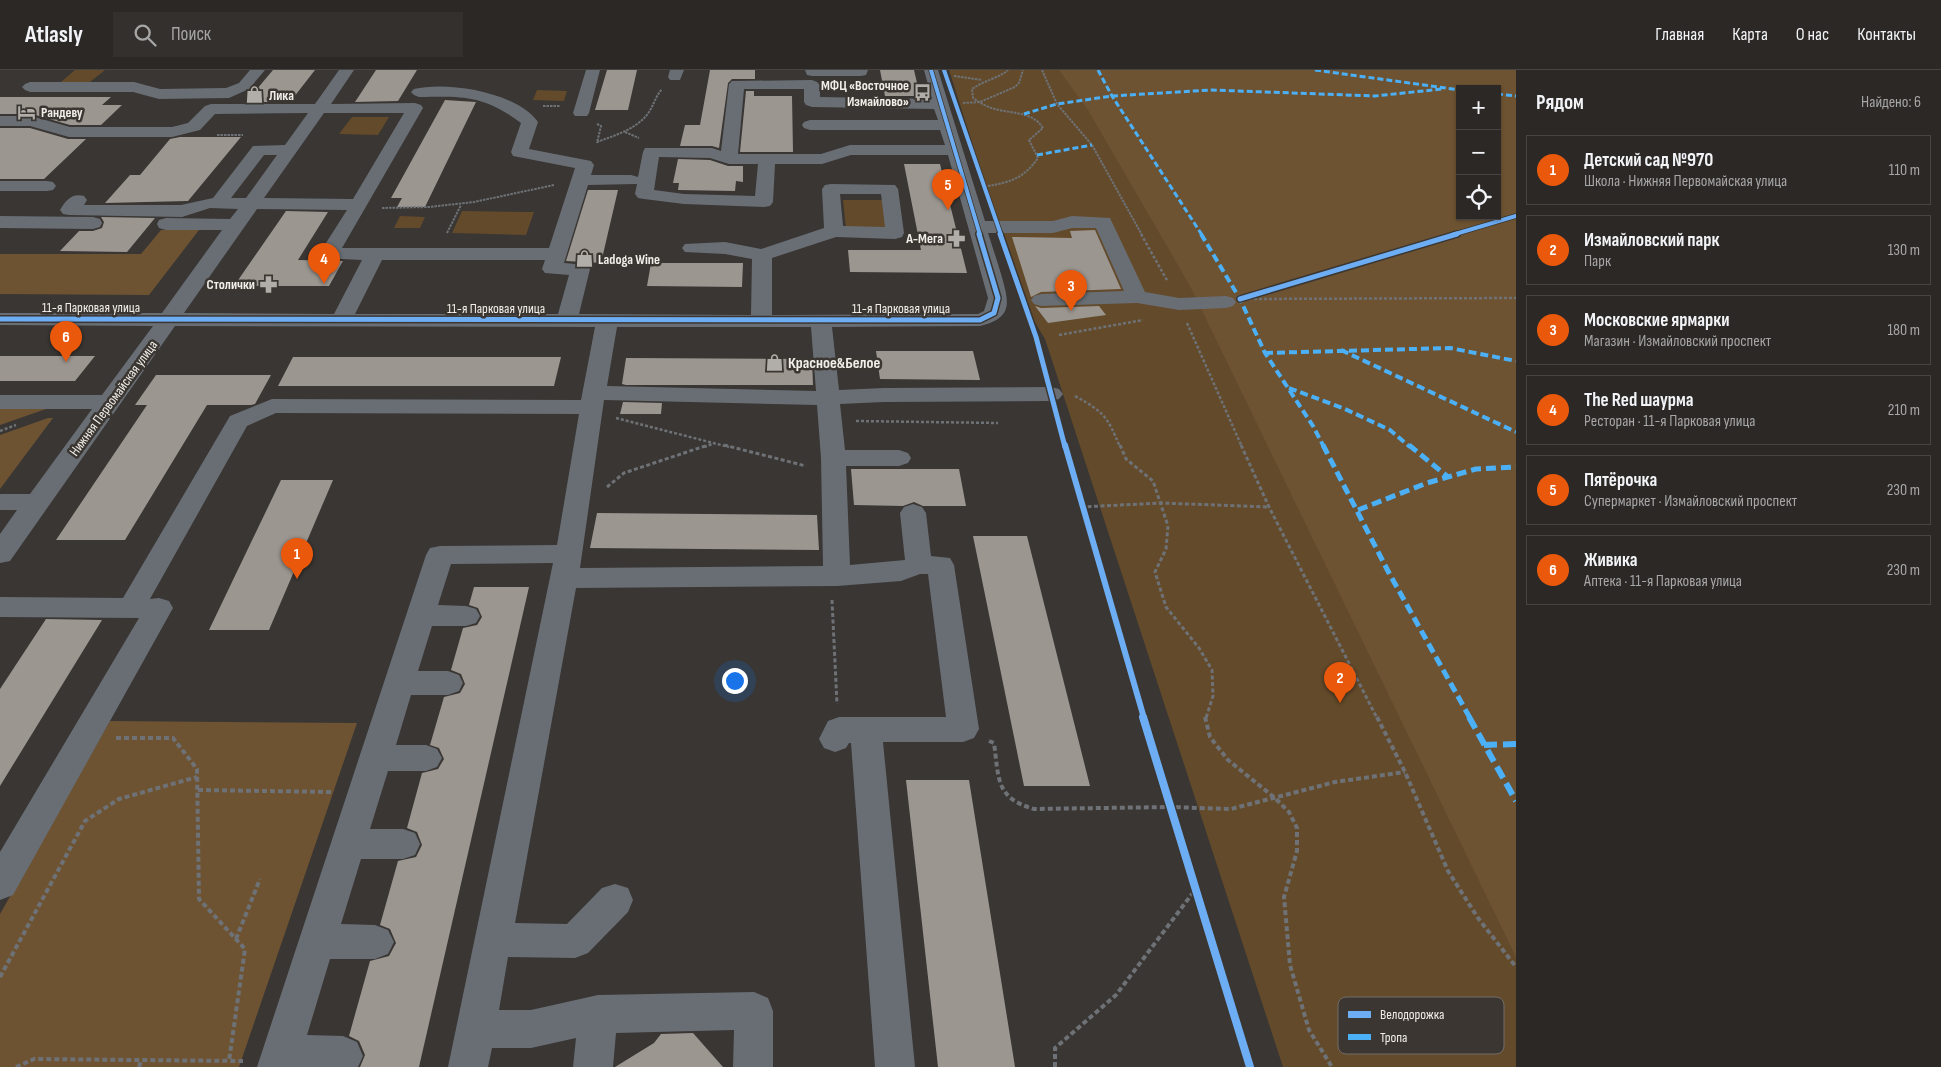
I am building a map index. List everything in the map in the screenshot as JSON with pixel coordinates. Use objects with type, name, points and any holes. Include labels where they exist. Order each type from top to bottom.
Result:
[{"type":"street","points":[[7,104],[53,70]]},
{"type":"street","points":[[0,121],[31,122],[68,132],[172,132],[194,128],[211,109],[229,93],[244,86],[258,70]]},
{"type":"street","name":"Нижняя Первомайская улица","points":[[0,554],[347,70]]},
{"type":"street","points":[[581,113],[593,70]]},
{"type":"street","points":[[729,159],[737,84],[861,72],[861,70]]},
{"type":"street","points":[[938,72],[948,104],[947,125],[976,227],[1053,227],[1072,222],[1103,222],[1137,297]]},
{"type":"street","points":[[812,76],[812,102],[948,104]]},
{"type":"street","points":[[427,77],[419,92],[415,108],[329,254],[556,254]]},
{"type":"street","points":[[30,87],[134,87],[159,94],[229,93]]},
{"type":"street","points":[[419,92],[466,92],[482,96],[523,116],[530,122],[519,152],[584,165],[582,181],[552,269],[580,269],[568,321]]},
{"type":"street","points":[[211,109],[415,108]]},
{"type":"street","points":[[810,125],[947,125]]},
{"type":"street","points":[[218,203],[259,150],[291,150]]},
{"type":"street","points":[[767,159],[764,202],[684,199],[644,194],[652,152],[712,153],[729,159],[767,159],[822,159],[850,150],[954,150]]},
{"type":"street","points":[[582,181],[631,180]]},
{"type":"street","points":[[0,186],[47,186]]},
{"type":"street","points":[[78,200],[69,210],[182,211],[209,203],[358,206]]},
{"type":"street","points":[[0,222],[237,225]]},
{"type":"street","name":"11-я Парковая улица","points":[[0,319],[963,321],[991,316],[998,309],[998,298],[976,227]]},
{"type":"street","points":[[692,248],[725,248],[762,255],[834,231]]},
{"type":"street","points":[[342,320],[375,254]]},
{"type":"street","points":[[761,321],[762,255]]},
{"type":"street","points":[[1041,300],[1137,297],[1179,304],[1233,301]]},
{"type":"street","points":[[468,1067],[566,566],[592,404],[608,321]]},
{"type":"street","points":[[821,321],[833,465],[837,576]]},
{"type":"street","points":[[131,608],[238,421],[272,406],[592,404],[829,409],[884,394],[1051,394]]},
{"type":"street","points":[[0,402],[110,402]]},
{"type":"street","points":[[833,465],[899,458]]},
{"type":"street","points":[[0,502],[38,502]]},
{"type":"street","points":[[913,513],[919,565]]},
{"type":"street","points":[[343,1056],[279,1061],[440,555],[566,566],[837,576],[901,571],[919,565],[940,565],[963,729],[846,732],[895,1067]]},
{"type":"street","points":[[0,607],[159,608],[0,884]]},
{"type":"street","points":[[421,615],[466,616]]},
{"type":"street","points":[[399,683],[448,683]]},
{"type":"street","points":[[375,758],[426,758]]},
{"type":"street","points":[[348,844],[403,844]]},
{"type":"street","points":[[494,940],[575,941],[615,900]]},
{"type":"street","points":[[317,941],[375,942]]},
{"type":"street","points":[[476,1029],[531,1029],[598,1014],[754,1011],[753,1067]]},
{"type":"street","points":[[593,1067],[598,1014]]},
{"type":"path","points":[[985,186],[1006,182],[1029,171],[1038,158],[1028,140],[1043,128],[1041,122],[1034,117],[997,110],[973,98],[972,89],[983,81],[1004,74],[1008,70]]},
{"type":"path","points":[[983,81],[938,72],[948,104],[980,102],[1015,87],[1019,83],[1023,70]]},
{"type":"path","points":[[1042,70],[1057,104],[1092,145],[1179,304],[1269,507],[1406,772],[1448,871],[1478,918],[1516,967]]},
{"type":"path","points":[[598,142],[624,131],[645,116],[657,94],[676,73]]},
{"type":"path","points":[[358,206],[428,208],[508,197],[545,186],[582,181],[598,142],[601,126],[581,113]]},
{"type":"path","points":[[172,132],[195,135],[244,135]]},
{"type":"path","points":[[982,177],[998,226]]},
{"type":"path","points":[[1233,301],[1267,291]]},
{"type":"path","points":[[1233,301],[1516,298]]},
{"type":"path","points":[[1051,394],[1071,394],[1093,406],[1108,419],[1126,459],[1153,481],[1168,526],[1166,549],[1155,572],[1166,607],[1200,648],[1212,670],[1213,696],[1204,716],[1210,737],[1228,760],[1276,798],[1289,812],[1297,828],[1297,851],[1284,898],[1290,965],[1309,1030],[1332,1067]]},
{"type":"path","points":[[592,404],[716,443],[833,465]]},
{"type":"path","points":[[829,409],[998,423]]},
{"type":"path","points":[[575,513],[624,473],[716,443]]},
{"type":"path","points":[[1082,507],[1161,503],[1269,507]]},
{"type":"path","points":[[837,576],[832,590],[846,732]]},
{"type":"path","points":[[963,729],[994,743],[1002,790],[1010,800],[1020,806],[1034,809],[1170,807],[1231,809],[1335,782],[1406,772]]},
{"type":"path","points":[[110,738],[173,738],[197,769],[199,898],[245,949],[229,1061]]},
{"type":"path","points":[[0,976],[85,821],[119,800],[197,777]]},
{"type":"path","points":[[198,790],[364,793]]},
{"type":"path","points":[[236,939],[260,879]]},
{"type":"path","points":[[1055,1067],[1056,1048],[1116,995],[1195,890]]},
{"type":"path","points":[[16,1067],[34,1059],[279,1061]]},
{"type":"path","points":[[138,1067],[141,1060]]},
{"type":"path","points":[[200,1067],[202,1061]]},
{"type":"shaded area","points":[[75,70],[105,70],[90,82],[61,82]]},
{"type":"shaded area","points":[[949,70],[1516,70],[1516,1067],[1283,1067],[1045,339],[1023,303]]},
{"type":"shaded area","points":[[1059,70],[1516,70],[1516,957],[1190,286],[1088,110]]},
{"type":"shaded area","points":[[537,90],[567,91],[564,101],[533,100]]},
{"type":"shaded area","points":[[352,117],[389,117],[378,135],[339,134]]},
{"type":"shaded area","points":[[843,200],[882,200],[887,229],[846,229]]},
{"type":"shaded area","points":[[462,211],[534,212],[526,235],[452,233]]},
{"type":"shaded area","points":[[400,216],[425,217],[420,228],[394,228]]},
{"type":"shaded area","points":[[161,230],[199,230],[149,295],[0,294],[0,254],[141,254]]},
{"type":"shaded area","points":[[49,406],[46,409],[0,425],[0,407]]},
{"type":"shaded area","points":[[48,418],[53,418],[0,489],[0,435]]},
{"type":"shaded area","points":[[110,721],[357,723],[239,1067],[0,1067],[0,914]]},
{"type":"building","points":[[273,70],[315,70],[290,102],[246,102]]},
{"type":"building","points":[[376,70],[417,70],[398,101],[355,102]]},
{"type":"building","points":[[607,70],[637,70],[628,110],[595,110]]},
{"type":"building","points":[[710,70],[755,70],[755,79],[732,79],[728,83],[719,148],[712,146],[680,146],[685,125],[700,125]]},
{"type":"building","points":[[880,70],[914,70],[920,96],[885,96]]},
{"type":"building","points":[[746,91],[754,91],[754,96],[792,96],[793,152],[740,152]]},
{"type":"building","points":[[0,97],[111,97],[102,105],[122,105],[101,125],[70,125],[32,114],[0,114]]},
{"type":"building","points":[[445,100],[476,102],[425,207],[397,207],[402,198],[391,198]]},
{"type":"building","points":[[0,128],[30,128],[68,139],[86,139],[44,179],[0,179]]},
{"type":"building","points":[[180,137],[241,137],[188,201],[105,203],[130,175],[140,175],[170,139]]},
{"type":"building","points":[[678,159],[710,160],[728,166],[743,166],[743,182],[736,181],[735,191],[678,190],[679,183],[673,183]]},
{"type":"building","points":[[904,164],[940,164],[967,273],[850,272],[848,250],[921,250]]},
{"type":"building","points":[[588,190],[618,190],[601,263],[566,261]]},
{"type":"building","points":[[286,211],[328,212],[298,260],[343,261],[329,286],[234,286]]},
{"type":"building","points":[[101,217],[155,218],[127,252],[60,251],[79,231],[93,231],[102,228],[104,222]]},
{"type":"building","points":[[1095,230],[1121,289],[1041,292],[1031,297],[1012,237],[1072,238],[1070,231]]},
{"type":"building","points":[[651,263],[743,263],[742,287],[647,286]]},
{"type":"building","points":[[1035,306],[1041,308],[1099,306],[1106,315],[1048,323]]},
{"type":"building","points":[[876,351],[973,351],[980,380],[880,379]]},
{"type":"building","points":[[0,356],[95,356],[75,381],[0,381]]},
{"type":"building","points":[[293,357],[561,357],[554,386],[278,386]]},
{"type":"building","points":[[626,358],[812,359],[813,385],[626,385],[622,384]]},
{"type":"building","points":[[156,375],[271,375],[255,404],[207,405],[125,540],[56,540],[147,405],[135,405]]},
{"type":"building","points":[[623,402],[662,403],[661,414],[620,414]]},
{"type":"building","points":[[851,469],[959,469],[966,506],[923,506],[914,502],[903,506],[854,505]]},
{"type":"building","points":[[281,480],[333,480],[269,630],[209,630]]},
{"type":"building","points":[[597,513],[817,515],[819,550],[590,548]]},
{"type":"building","points":[[973,536],[1027,536],[1090,786],[1024,786]]},
{"type":"building","points":[[474,587],[529,587],[419,1067],[360,1067],[365,1055],[359,1041],[349,1036],[370,961],[389,956],[396,943],[390,929],[380,925],[398,861],[416,857],[422,845],[417,832],[407,828],[422,773],[438,769],[444,759],[439,748],[430,745],[444,697],[460,693],[465,684],[461,674],[451,670],[463,628],[477,625],[482,617],[478,608],[469,605]]},
{"type":"building","points":[[46,619],[102,620],[0,786],[0,689]]},
{"type":"building","points":[[906,780],[969,780],[1015,1067],[938,1067]]},
{"type":"building","points":[[693,1033],[723,1067],[615,1067],[654,1043],[661,1034]]},
{"type":"marked path","points":[[1098,70],[1112,96],[1183,204],[1240,299],[1265,353],[1313,426],[1389,573],[1516,801]]},
{"type":"marked path","points":[[1315,70],[1456,89]]},
{"type":"marked path","points":[[1024,114],[1057,104],[1112,96],[1211,90],[1375,96],[1442,89]]},
{"type":"marked path","points":[[1501,94],[1516,96]]},
{"type":"marked path","points":[[1037,155],[1092,145]]},
{"type":"marked path","points":[[1265,353],[1450,348],[1516,361]]},
{"type":"marked path","points":[[1341,350],[1516,432]]},
{"type":"marked path","points":[[1289,388],[1345,409],[1390,430],[1448,477]]},
{"type":"marked path","points":[[1358,510],[1427,483],[1476,469],[1516,467]]},
{"type":"marked path","points":[[1484,745],[1516,744]]},
{"type":"cycle path","points":[[0,319],[980,320],[994,313],[998,298],[931,70]]},
{"type":"cycle path","points":[[944,70],[1036,337],[1081,507],[1250,1067]]},
{"type":"cycle path","points":[[1240,299],[1516,216]]},
{"type":"place","name":"МФЦ «Восточное Измайлово»","points":[[923,93]]},
{"type":"place","name":"Лика","points":[[255,95]]},
{"type":"place","name":"Рандеву","points":[[27,112]]},
{"type":"place","name":"Пятёрочка","points":[[948,210]]},
{"type":"place","name":"А-Мега","points":[[957,238]]},
{"type":"place","name":"Ladoga Wine","points":[[584,259]]},
{"type":"place","name":"Столички","points":[[269,284]]},
{"type":"place","name":"The Red шаурма","points":[[324,284]]},
{"type":"place","name":"Московские ярмарки","points":[[1071,311]]},
{"type":"place","name":"Живика","points":[[66,362]]},
{"type":"place","name":"Красное&Белое","points":[[774,362]]},
{"type":"place","name":"Детский сад №970","points":[[297,579]]},
{"type":"place","name":"Измайловский парк","points":[[1340,703]]}]
